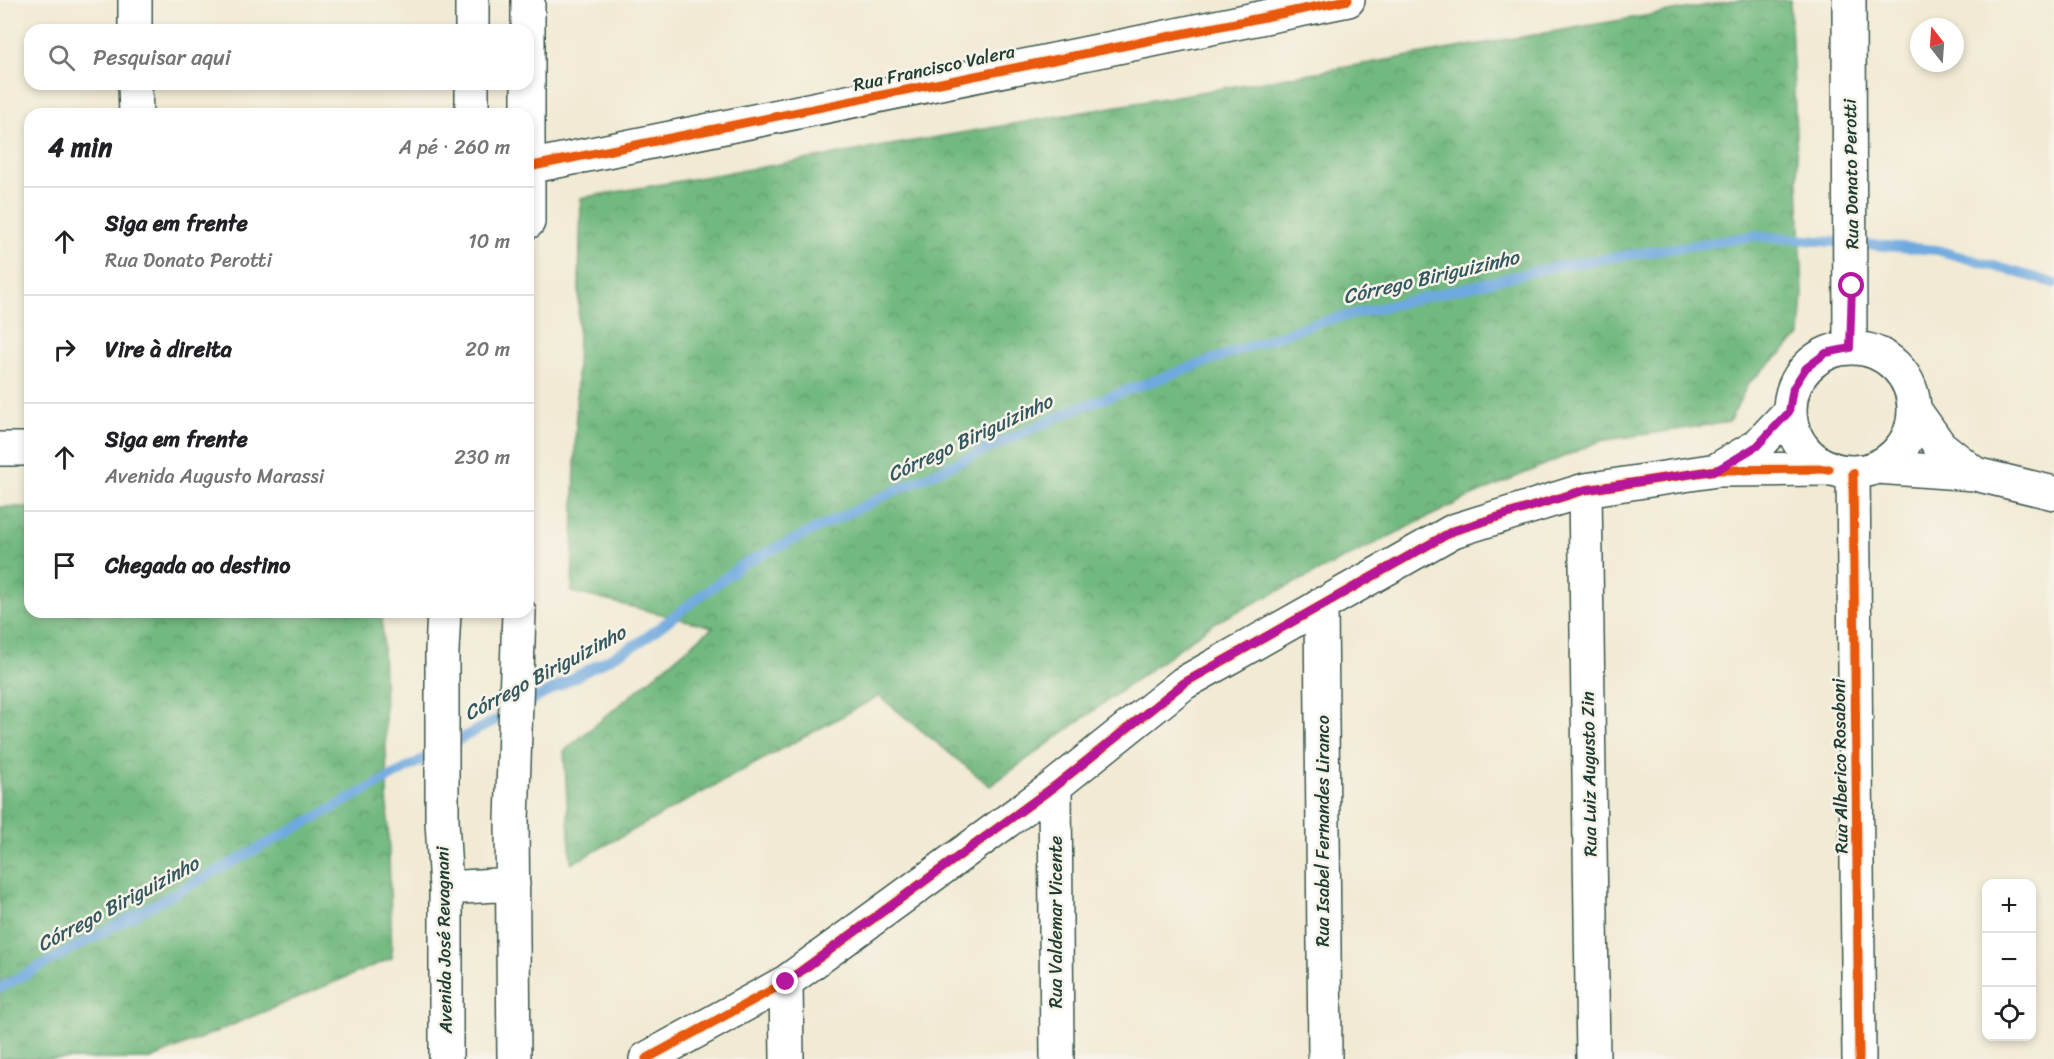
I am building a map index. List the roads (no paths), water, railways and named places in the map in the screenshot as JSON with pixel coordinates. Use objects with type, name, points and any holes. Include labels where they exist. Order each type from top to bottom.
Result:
[{"type":"street","points":[[135,0],[135,24]]},
{"type":"street","points":[[472,0],[472,24]]},
{"type":"street","points":[[528,0],[528,24]]},
{"type":"street","name":"Rua Francisco Valera","points":[[534,166],[1347,0]]},
{"type":"street","name":"Rua Donato Perotti","points":[[1849,0],[1852,286],[1850,348]]},
{"type":"street","points":[[135,90],[136,108]]},
{"type":"street","points":[[472,90],[472,108]]},
{"type":"street","points":[[529,90],[529,108]]},
{"type":"street","points":[[1850,348],[1874,352],[1895,365],[1909,385],[1914,409],[1910,432],[1897,454],[1853,470],[1808,456],[1794,436],[1789,412],[1793,388],[1806,368],[1826,353],[1850,348]]},
{"type":"street","points":[[1914,409],[1940,446],[1975,474]]},
{"type":"street","points":[[1717,470],[1757,446],[1789,412]]},
{"type":"street","points":[[0,449],[24,449]]},
{"type":"street","points":[[646,1059],[786,982],[1055,786],[1184,683],[1453,531],[1585,490],[1717,470],[1853,470],[1975,474],[2054,493]]},
{"type":"street","name":"Rua Alberico Rosaboni","points":[[1853,470],[1859,1059]]},
{"type":"street","name":"Rua Luiz Augusto Zin","points":[[1585,490],[1593,1059]]},
{"type":"street","name":"Rua Isabel Fernandes Liranco","points":[[1321,604],[1325,1059]]},
{"type":"street","name":"Avenida José Revagnani","points":[[444,618],[442,821],[446,888],[446,1059]]},
{"type":"street","points":[[514,1059],[512,821],[519,618]]},
{"type":"street","name":"Rua Valdemar Vicente","points":[[1055,786],[1058,1059]]},
{"type":"street","points":[[446,888],[513,884]]},
{"type":"street","points":[[786,982],[787,1059]]},
{"type":"waterway","name":"Córrego Biriguizinho","points":[[0,988],[640,642],[743,564],[897,490],[1078,408],[1312,324],[1557,266],[1754,236],[1937,250],[2054,283]]}]
